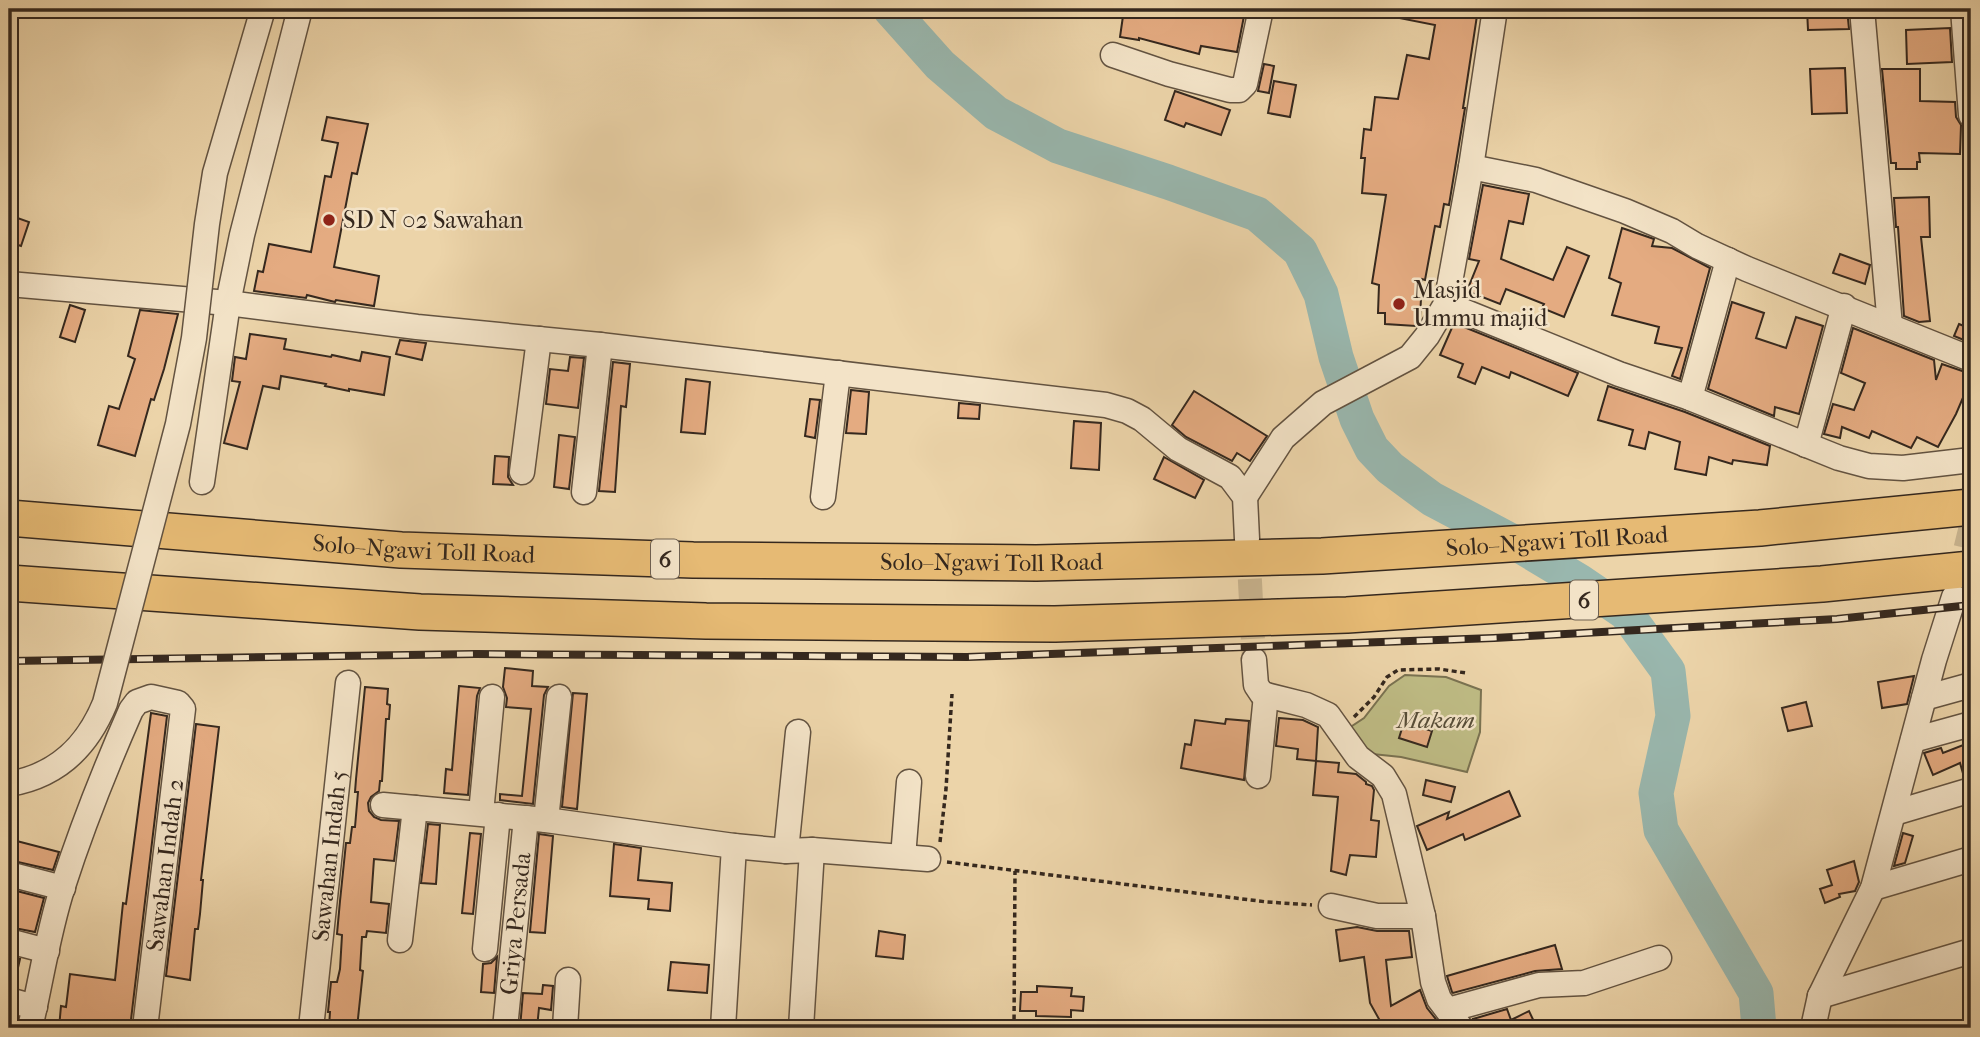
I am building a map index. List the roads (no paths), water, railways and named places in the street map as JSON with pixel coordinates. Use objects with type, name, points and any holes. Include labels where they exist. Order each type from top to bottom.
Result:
[{"type":"highway","name":"Solo–Ngawi Toll Road","points":[[9,518],[401,550],[693,560],[1036,563],[1322,556],[1760,528],[1971,507]]},
{"type":"highway","name":"6","points":[[19,586],[420,612],[706,621],[1055,624],[1347,615],[1822,584],[1962,583]]},
{"type":"street","points":[[9,785],[25,782],[78,750],[96,723],[105,703],[177,424],[194,338],[215,173],[264,9]]},
{"type":"street","points":[[202,482],[228,303],[256,176],[300,9]]},
{"type":"street","points":[[1113,55],[1181,77],[1239,90],[1245,85],[1261,9]]},
{"type":"street","points":[[1245,497],[1283,438],[1322,403],[1409,357],[1427,336],[1446,304],[1471,167],[1495,9]]},
{"type":"street","points":[[1862,9],[1890,326]]},
{"type":"street","points":[[1964,9],[1971,115]]},
{"type":"street","points":[[1471,167],[1536,180],[1587,196],[1672,232],[1728,260],[1971,359]]},
{"type":"street","points":[[1690,398],[1728,260]]},
{"type":"street","points":[[9,284],[228,303],[1106,405],[1142,419],[1178,449],[1230,477],[1245,497],[1247,539]]},
{"type":"street","points":[[1446,304],[1839,458],[1869,466],[1903,468],[1971,460]]},
{"type":"street","points":[[1806,444],[1844,306]]},
{"type":"street","points":[[522,472],[539,339]]},
{"type":"street","points":[[584,492],[600,345]]},
{"type":"street","points":[[823,497],[838,373]]},
{"type":"street","points":[[1813,1028],[1820,996],[1872,888],[1942,632],[1962,583]]},
{"type":"street","points":[[1254,660],[1256,685],[1266,695],[1306,705],[1328,715],[1358,757],[1383,776],[1394,794],[1423,916],[1433,982],[1439,999],[1454,1019],[1539,985],[1584,984],[1659,958]]},
{"type":"street","name":"Sawahan Indah 5","points":[[311,1028],[348,682]]},
{"type":"street","points":[[1924,698],[1971,685]]},
{"type":"street","points":[[1258,776],[1266,695]]},
{"type":"street","name":"Sawahan Indah 2","points":[[62,888],[91,807],[131,710],[137,702],[150,697],[182,705],[145,1028]]},
{"type":"street","points":[[485,949],[492,697]]},
{"type":"street","name":"Griya Persada","points":[[505,1028],[536,819],[559,697]]},
{"type":"street","points":[[1913,740],[1971,724]]},
{"type":"street","points":[[786,851],[798,732]]},
{"type":"street","points":[[383,805],[536,819],[734,846],[915,858],[909,782]]},
{"type":"street","points":[[1894,813],[1971,790]]},
{"type":"street","points":[[400,940],[415,808]]},
{"type":"street","points":[[723,1028],[734,846]]},
{"type":"street","points":[[801,1028],[812,850]]},
{"type":"street","points":[[1872,888],[1971,859]]},
{"type":"street","points":[[9,874],[62,888],[33,1018],[9,1000]]},
{"type":"street","points":[[1331,906],[1377,916],[1423,916]]},
{"type":"street","points":[[9,941],[47,951]]},
{"type":"street","points":[[1820,996],[1971,951]]},
{"type":"street","points":[[565,1028],[568,980]]},
{"type":"waterway","points":[[890,9],[940,65],[996,113],[1058,146],[1257,214],[1300,251],[1321,294],[1336,357],[1357,419],[1372,449],[1390,468],[1432,499],[1519,545],[1626,613],[1668,671],[1673,716],[1656,793],[1661,830],[1756,993],[1759,1028]]},
{"type":"tunnel","points":[[1957,583],[1971,526]]},
{"type":"tunnel","points":[[1248,543],[1254,660]]},
{"type":"railway","points":[[9,661],[475,654],[967,657],[1494,638],[1837,619],[1971,605]]},
{"type":"place","name":"SD N 02 Sawahan","points":[[329,220]]},
{"type":"place","name":"Masjid Ummu majid","points":[[1399,304]]},
{"type":"park label","name":"Makam","points":[[1436,720]]}]
